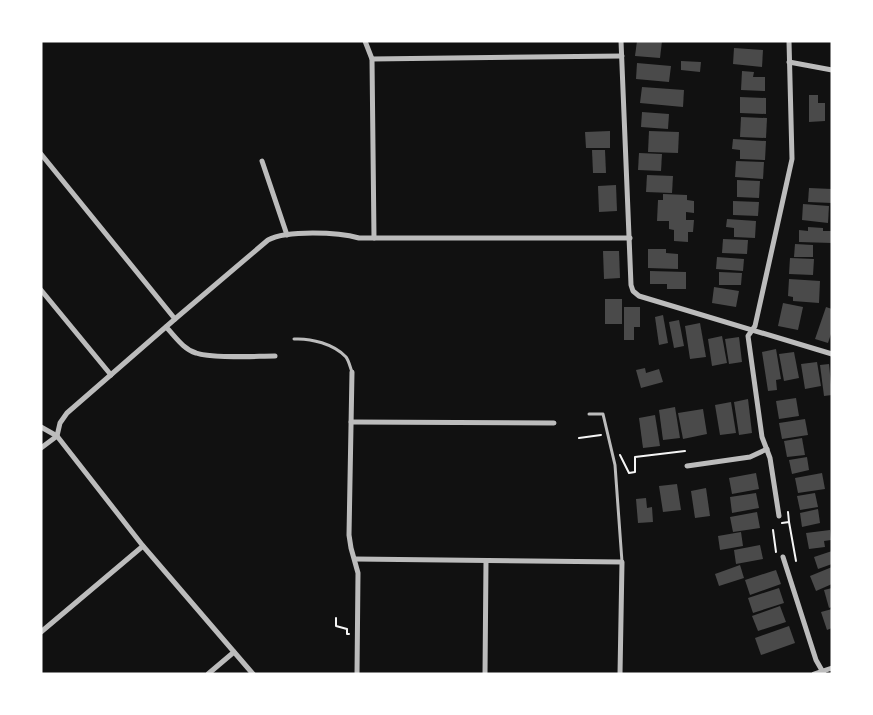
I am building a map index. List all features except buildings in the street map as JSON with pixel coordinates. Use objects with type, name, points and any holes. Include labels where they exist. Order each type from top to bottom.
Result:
[{"type":"street","points":[[365,41],[372,59],[374,238]]},
{"type":"street","points":[[621,41],[631,285],[636,294],[832,354]]},
{"type":"street","points":[[779,516],[770,458],[762,436],[748,336],[755,326],[792,159],[788,41]]},
{"type":"street","points":[[372,59],[622,56]]},
{"type":"street","points":[[789,62],[832,70]]},
{"type":"street","points":[[41,154],[175,319]]},
{"type":"street","points":[[262,162],[287,235]]},
{"type":"street","points":[[41,448],[57,436],[60,423],[67,414],[175,319],[275,236],[307,234],[374,238],[630,238]]},
{"type":"street","points":[[41,290],[111,375]]},
{"type":"street","points":[[166,327],[181,344],[195,353],[207,355],[275,356]]},
{"type":"street","points":[[352,372],[349,535],[358,574],[357,674]]},
{"type":"street","points":[[351,422],[554,424]]},
{"type":"street","points":[[41,428],[57,436],[143,546],[253,674]]},
{"type":"street","points":[[687,466],[750,457],[767,449]]},
{"type":"street","points":[[41,632],[143,546]]},
{"type":"street","points":[[783,557],[816,660],[823,672]]},
{"type":"street","points":[[355,559],[622,562],[620,674]]},
{"type":"street","points":[[485,674],[486,561]]},
{"type":"street","points":[[208,674],[234,652]]},
{"type":"street","points":[[814,674],[832,668]]},
{"type":"lane","points":[[294,339],[305,339],[334,347],[347,358],[352,372]]},
{"type":"lane","points":[[589,414],[603,414],[615,465],[622,562]]},
{"type":"path","points":[[579,438],[601,435]]},
{"type":"path","points":[[612,452],[618,451],[629,472],[635,472],[635,457],[685,451]]},
{"type":"path","points":[[788,512],[796,562]]},
{"type":"path","points":[[780,524],[789,522]]},
{"type":"path","points":[[773,530],[776,552]]},
{"type":"path","points":[[336,618],[336,626],[347,629],[347,634]]}]
